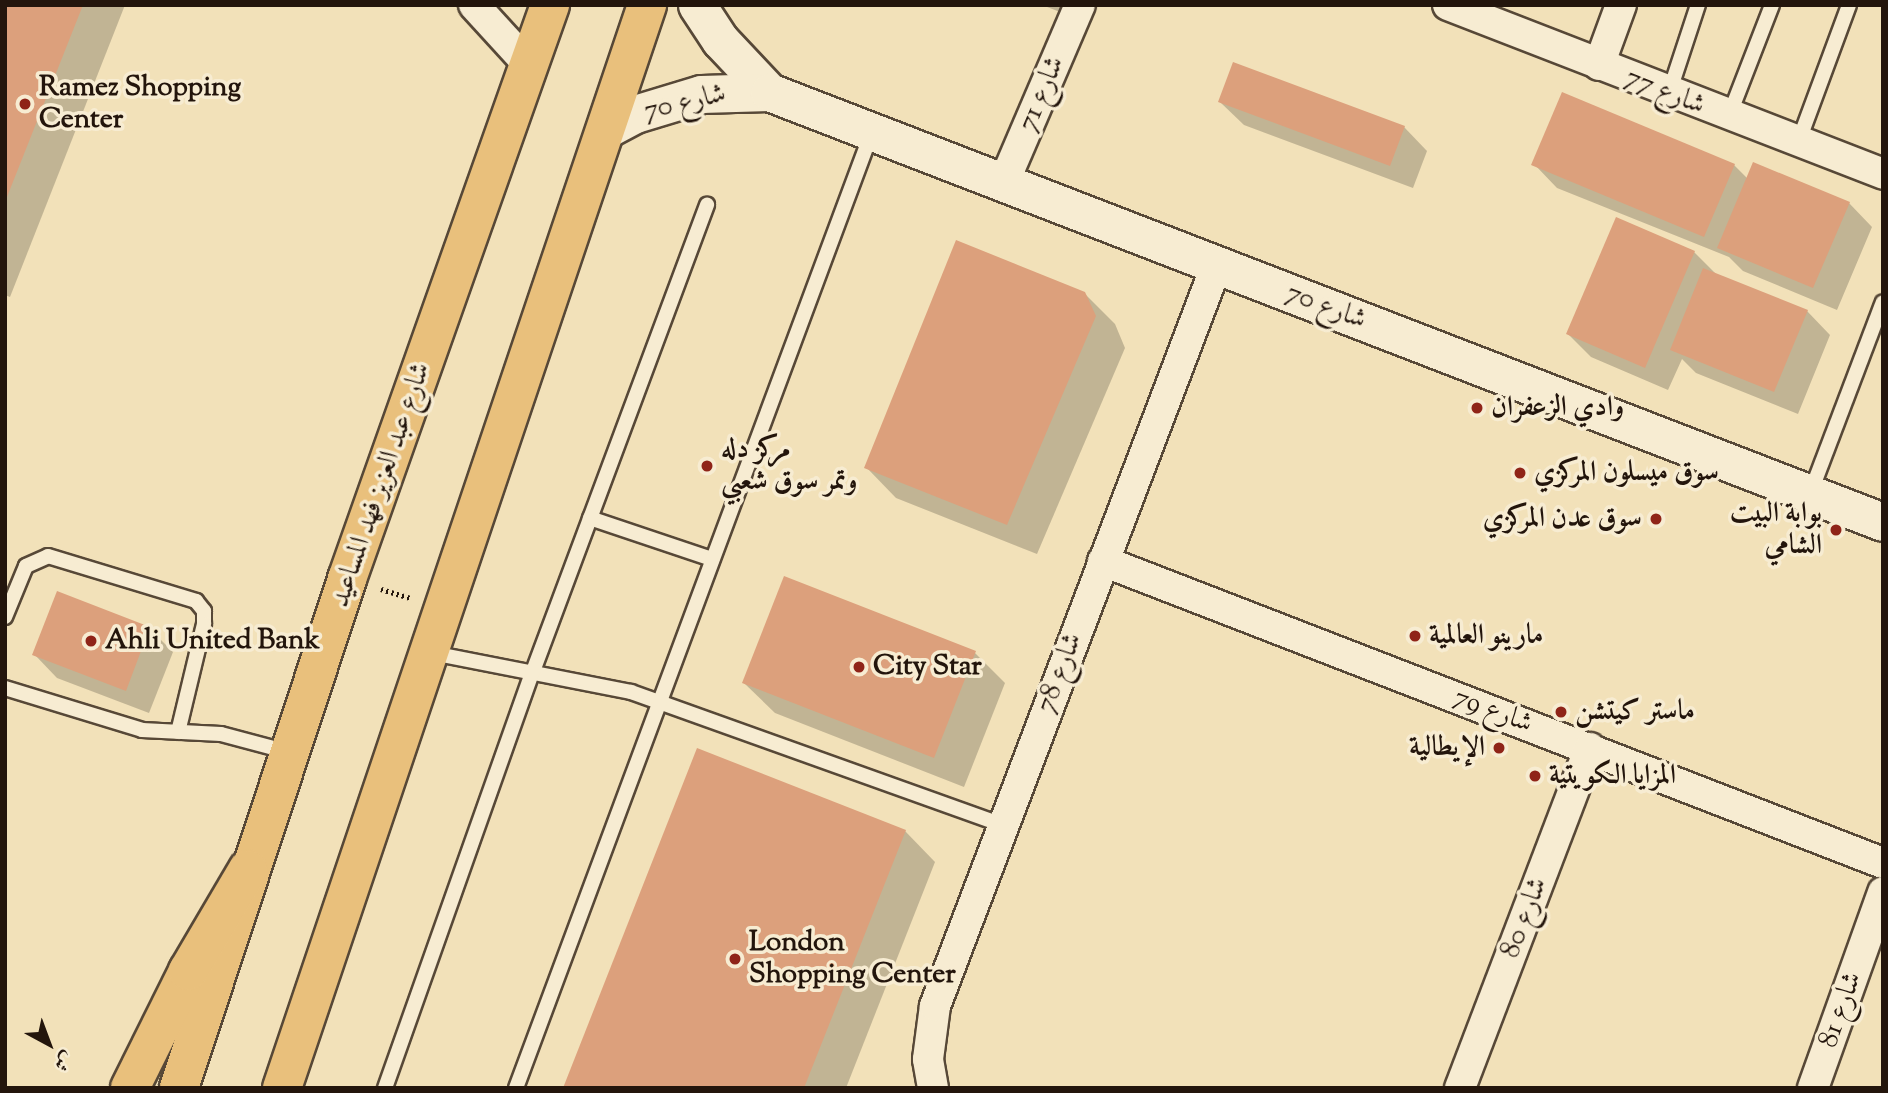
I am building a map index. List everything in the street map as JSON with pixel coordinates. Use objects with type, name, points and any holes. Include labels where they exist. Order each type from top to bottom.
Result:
[{"type":"main road","name":"شارع عبد العزيز فهد المساعيد","points":[[180,1088],[248,869],[550,5]]},
{"type":"main road","points":[[288,1079],[647,5]]},
{"type":"main road","points":[[130,1088],[188,971],[248,869]]},
{"type":"street","points":[[474,5],[529,65]]},
{"type":"street","name":"شارع 70","points":[[697,5],[720,40],[769,92]]},
{"type":"street","name":"شارع 71","points":[[1004,182],[1080,5]]},
{"type":"street","name":"شارع 77","points":[[1448,5],[1798,143],[1880,163]]},
{"type":"street","points":[[1599,65],[1621,5]]},
{"type":"street","name":"شارع 70","points":[[605,130],[635,114],[701,94],[769,92],[1883,522]]},
{"type":"street","name":"شارع 78","points":[[933,1088],[928,1059],[932,1019],[1002,825],[1217,264]]},
{"type":"street","name":"شارع 79","points":[[1103,561],[1883,863]]},
{"type":"street","name":"شارع 80","points":[[1460,1088],[1590,748]]},
{"type":"street","name":"شارع 81","points":[[1813,1088],[1883,892]]},
{"type":"lane","points":[[1669,93],[1698,5]]},
{"type":"lane","points":[[1728,117],[1772,5]]},
{"type":"lane","points":[[1798,143],[1849,5]]},
{"type":"lane","points":[[516,1088],[872,131]]},
{"type":"lane","points":[[385,1088],[532,674],[707,205]]},
{"type":"lane","points":[[1810,494],[1883,302]]},
{"type":"lane","points":[[590,518],[712,559]]},
{"type":"lane","points":[[5,617],[26,566],[48,556],[196,601],[204,611],[204,624],[178,733]]},
{"type":"lane","points":[[429,652],[532,674],[601,684],[660,701],[1002,825]]},
{"type":"lane","points":[[5,688],[142,730],[234,736],[288,752]]},
{"type":"path","points":[[348,579],[444,608]]},
{"type":"building","name":"Ramez Shopping Center","points":[[5,5],[83,5],[5,202]]},
{"type":"building","points":[[1233,62],[1405,126],[1390,166],[1218,102]]},
{"type":"building","points":[[1562,92],[1735,164],[1704,237],[1531,165]]},
{"type":"building","points":[[1753,162],[1850,202],[1813,288],[1717,248]]},
{"type":"building","points":[[1616,217],[1695,251],[1645,368],[1566,334]]},
{"type":"building","points":[[956,240],[1085,292],[1096,316],[1007,525],[864,468]]},
{"type":"building","points":[[1703,268],[1808,310],[1774,392],[1670,350]]},
{"type":"building","name":"City Star","points":[[784,576],[976,651],[934,758],[742,683]]},
{"type":"building","name":"Ahli United Bank","points":[[57,591],[150,627],[126,691],[32,655]]},
{"type":"building","name":"London Shopping Center","points":[[697,748],[906,830],[804,1088],[563,1088]]},
{"type":"place","name":"Ramez Shopping Center","points":[[25,104]]},
{"type":"place","name":"وادي الزعفران","points":[[1477,408]]},
{"type":"place","name":"مركز دله وتمر سوق شعبي","points":[[707,466]]},
{"type":"place","name":"سوق ميسلون المركزي","points":[[1520,473]]},
{"type":"place","name":"سوق عدن المركزي","points":[[1656,519]]},
{"type":"place","name":"بوابة البيت الشامي","points":[[1836,530]]},
{"type":"place","name":"مارينو العالمية","points":[[1415,636]]},
{"type":"place","name":"Ahli United Bank","points":[[91,641]]},
{"type":"place","name":"City Star","points":[[859,667]]},
{"type":"place","name":"ماستر كيتشن","points":[[1561,712]]},
{"type":"place","name":"الإيطالية","points":[[1499,748]]},
{"type":"place","name":"المزايا الكويتية","points":[[1535,776]]},
{"type":"place","name":"London Shopping Center","points":[[735,959]]}]
